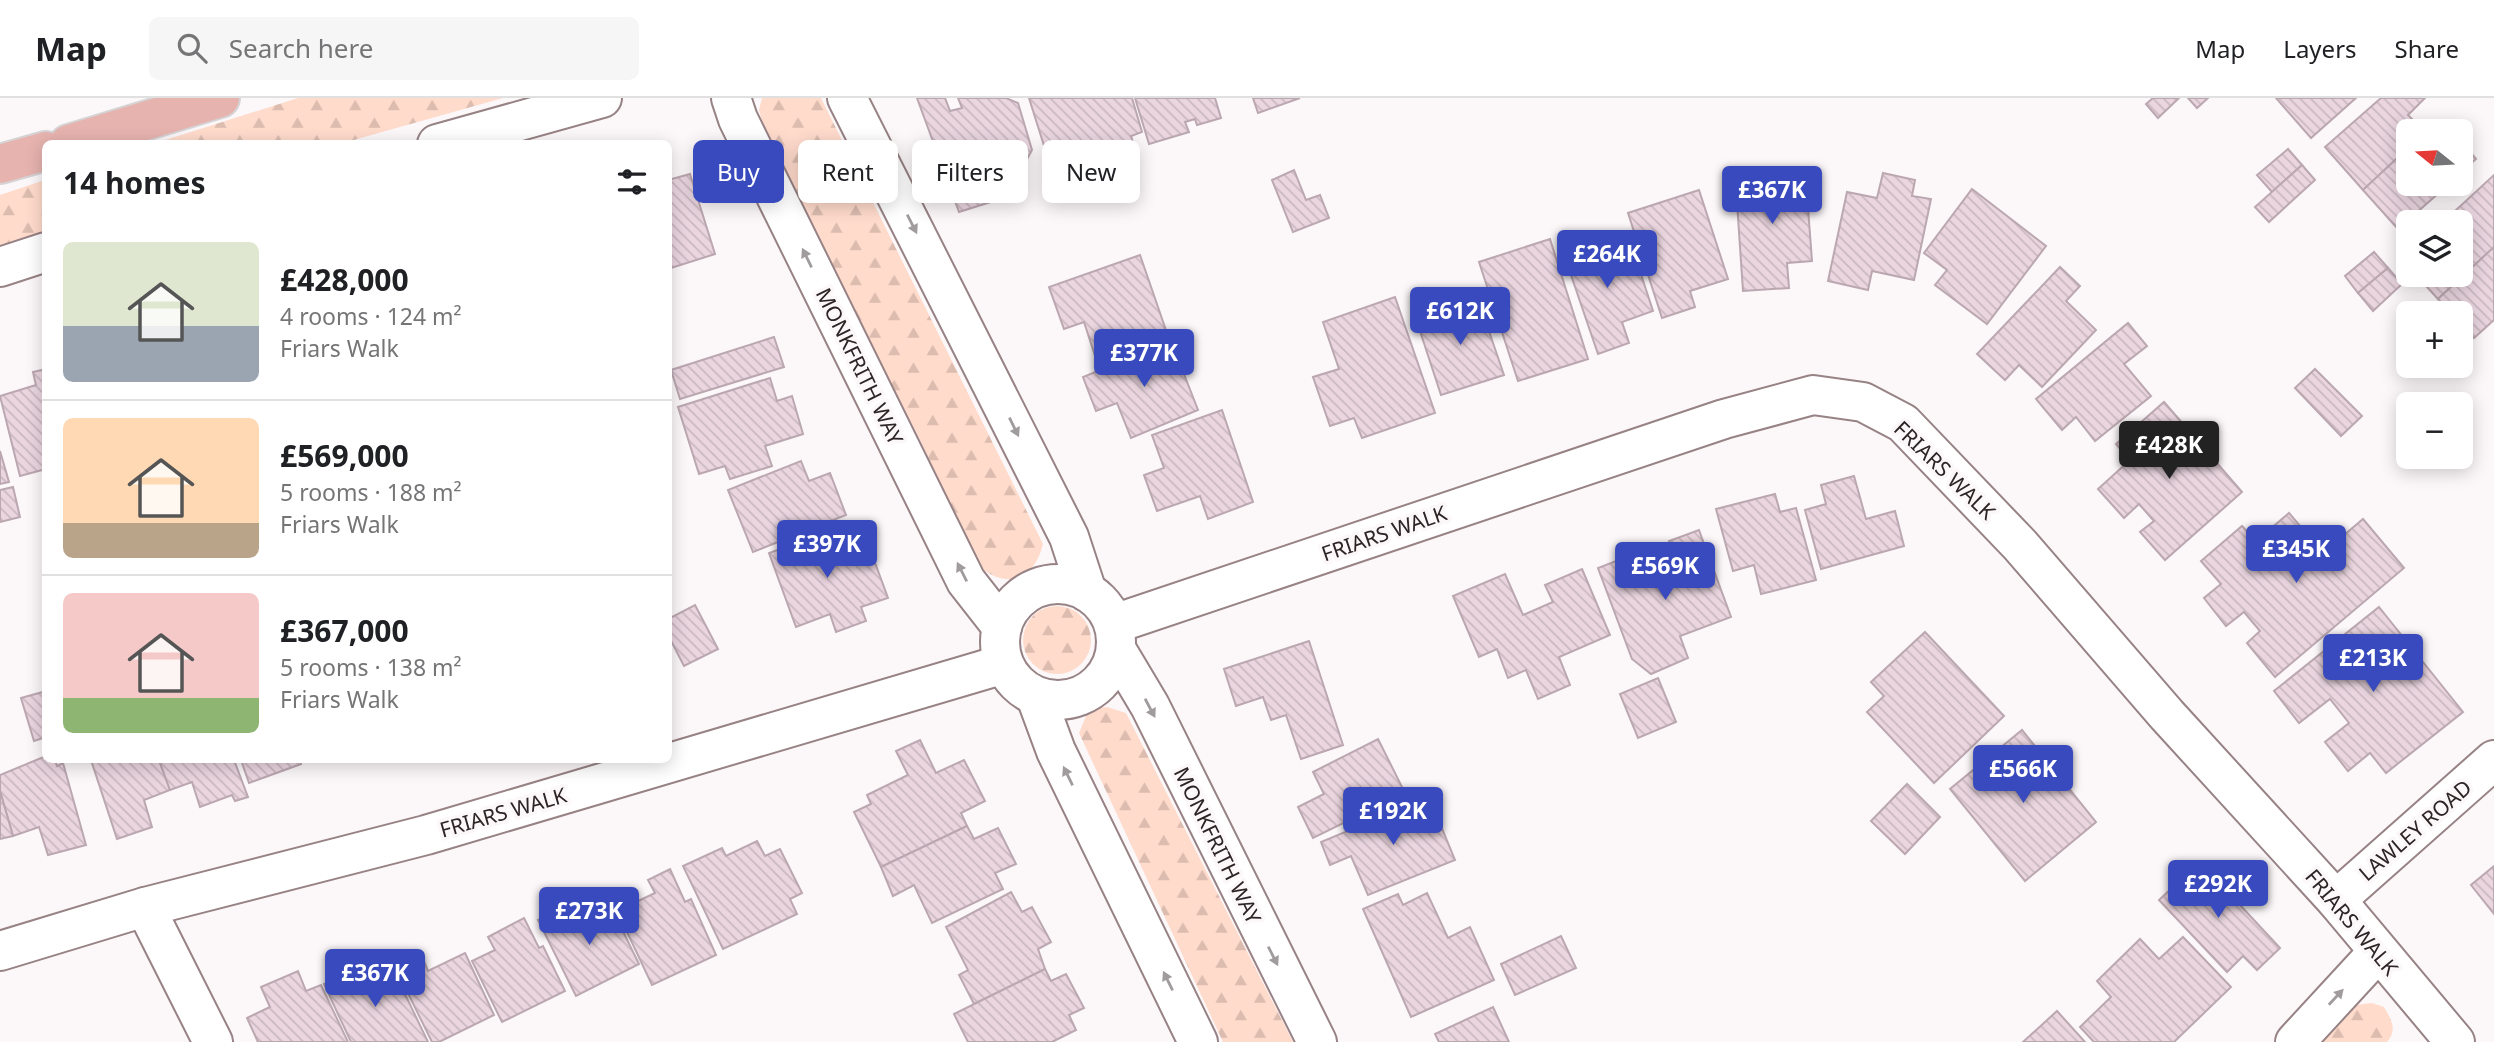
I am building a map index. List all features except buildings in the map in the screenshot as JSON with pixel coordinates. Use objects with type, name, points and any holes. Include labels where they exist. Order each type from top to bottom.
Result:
[{"type":"main road","points":[[82,140],[220,98]]},
{"type":"main road","points":[[0,164],[42,152]]},
{"type":"street","points":[[451,140],[602,98]]},
{"type":"street","name":"MONKFRITH WAY","points":[[731,98],[738,119],[966,581],[1003,645]]},
{"type":"street","points":[[847,98],[1069,537],[1087,592]]},
{"type":"street","points":[[0,267],[42,254]]},
{"type":"street","name":"FRIARS WALK","points":[[1115,637],[1724,419],[1813,395],[1863,402],[1903,423],[2020,545],[2167,715],[2336,900],[2436,1035]]},
{"type":"street","points":[[1058,584],[1087,592],[1104,606],[1115,637],[1110,670],[1088,693],[1056,701],[1036,697],[1014,682],[1003,645],[1013,606],[1038,587],[1058,584]]},
{"type":"street","name":"MONKFRITH WAY","points":[[1115,637],[1317,1042]]},
{"type":"street","name":"FRIARS WALK","points":[[672,754],[1003,645]]},
{"type":"street","points":[[1036,697],[1056,751],[1198,1042]]},
{"type":"street","name":"LAWLEY ROAD","points":[[2336,900],[2494,760]]},
{"type":"street","name":"FRIARS WALK","points":[[0,951],[145,907],[426,835],[645,763]]},
{"type":"street","points":[[145,907],[214,1042]]},
{"type":"street","points":[[2295,1042],[2377,953]]},
{"type":"green space","points":[[298,98],[503,98],[354,140],[165,140]]},
{"type":"green space","points":[[762,98],[821,98],[842,140],[798,140],[798,202],[784,174],[784,140],[767,140],[759,110]]},
{"type":"green space","points":[[42,181],[42,236],[0,249],[0,195]]},
{"type":"green space","points":[[799,203],[873,203],[1043,544],[1034,565],[1027,572],[1011,579],[991,575],[981,568],[920,440]]},
{"type":"green space","points":[[1050,606],[1064,606],[1076,611],[1086,621],[1091,640],[1086,659],[1076,669],[1064,674],[1050,674],[1038,669],[1028,659],[1023,647],[1023,633],[1028,621],[1038,611]]},
{"type":"green space","points":[[1107,707],[1126,713],[1293,1042],[1223,1042],[1079,733],[1089,709]]},
{"type":"green space","points":[[2372,1003],[2384,1007],[2391,1020],[2393,1029],[2387,1042],[2323,1042],[2356,1005]]}]
